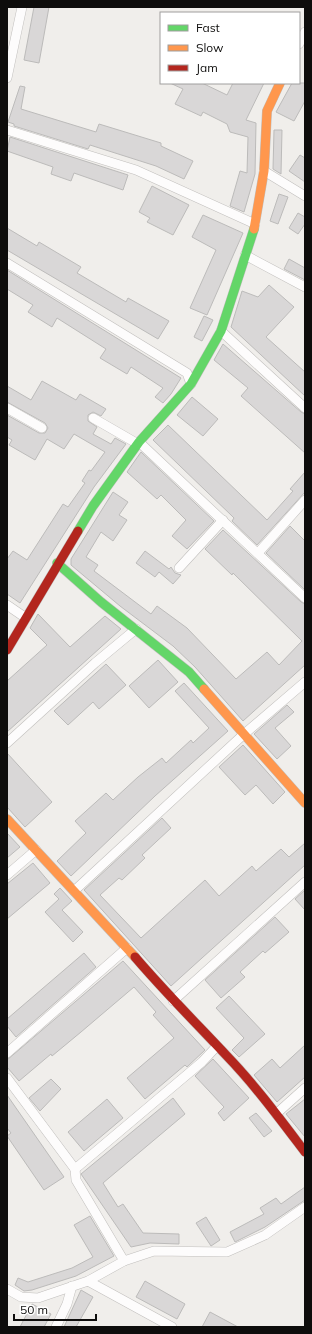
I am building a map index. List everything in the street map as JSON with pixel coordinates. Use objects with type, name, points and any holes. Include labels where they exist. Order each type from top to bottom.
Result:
[{"type":"street","points":[[7,78],[22,7]]},
{"type":"street","points":[[300,42],[305,32]]},
{"type":"street","points":[[7,650],[93,506],[138,443],[191,384],[221,331],[255,224],[264,171],[267,111],[280,84]]},
{"type":"street","points":[[7,130],[136,170],[255,224]]},
{"type":"street","points":[[264,171],[305,196]]},
{"type":"street","points":[[246,254],[305,287]]},
{"type":"street","points":[[7,262],[187,373],[191,384]]},
{"type":"street","points":[[221,331],[305,408]]},
{"type":"street","points":[[7,408],[42,428]]},
{"type":"street","points":[[93,418],[138,443],[224,520],[305,598]]},
{"type":"street","points":[[258,553],[305,500]]},
{"type":"street","points":[[179,568],[224,520]]},
{"type":"street","points":[[58,563],[101,602],[189,672],[305,803]]},
{"type":"street","points":[[7,605],[26,618]]},
{"type":"street","points":[[7,743],[95,663],[136,629]]},
{"type":"street","points":[[74,891],[243,734],[305,682]]},
{"type":"street","points":[[7,819],[127,948],[173,1001],[217,1046],[276,1114],[305,1152]]},
{"type":"street","points":[[7,875],[36,850]]},
{"type":"street","points":[[173,1001],[305,882]]},
{"type":"street","points":[[7,1053],[127,948]]},
{"type":"street","points":[[75,1169],[202,1062],[217,1046]]},
{"type":"street","points":[[7,1078],[75,1169],[76,1180],[124,1260]]},
{"type":"street","points":[[276,1114],[305,1088]]},
{"type":"street","points":[[7,1289],[21,1297],[30,1299],[88,1281],[124,1260],[154,1251],[227,1252],[265,1235],[305,1207]]},
{"type":"street","points":[[88,1281],[172,1327]]},
{"type":"street","points":[[56,1327],[67,1304],[72,1286]]},
{"type":"building","points":[[34,7],[49,7],[39,63],[24,60]]},
{"type":"building","points":[[305,83],[305,101],[294,121],[276,112],[291,84]]},
{"type":"building","points":[[172,84],[204,84],[227,95],[232,84],[264,84],[246,120],[256,123],[255,174],[244,212],[230,206],[240,171],[247,173],[248,137],[230,132],[227,124],[203,112],[201,116],[175,104],[183,89]]},
{"type":"building","points":[[20,86],[25,87],[21,109],[96,132],[99,124],[161,143],[161,146],[193,161],[184,179],[156,166],[90,145],[88,149],[14,126],[14,124],[8,122]]},
{"type":"building","points":[[274,130],[282,130],[281,174],[273,169]]},
{"type":"building","points":[[10,137],[128,175],[123,190],[74,173],[71,181],[51,174],[53,167],[7,151]]},
{"type":"building","points":[[300,155],[305,158],[305,182],[289,171]]},
{"type":"building","points":[[152,186],[189,205],[173,235],[147,222],[150,218],[139,212]]},
{"type":"building","points":[[279,194],[288,197],[278,224],[270,221]]},
{"type":"building","points":[[298,213],[305,217],[305,224],[298,234],[289,228]]},
{"type":"building","points":[[203,215],[243,233],[207,315],[190,308],[216,250],[192,237]]},
{"type":"building","points":[[7,228],[37,246],[39,242],[81,267],[77,273],[126,302],[128,298],[169,321],[158,339],[7,250]]},
{"type":"building","points":[[289,259],[305,268],[305,280],[284,269]]},
{"type":"building","points":[[7,270],[181,378],[171,394],[163,403],[155,397],[163,388],[131,367],[127,374],[100,358],[106,349],[57,318],[52,327],[28,312],[33,305],[7,289]]},
{"type":"building","points":[[269,285],[294,307],[266,337],[305,372],[305,396],[231,327],[242,291],[258,297]]},
{"type":"building","points":[[204,316],[213,320],[202,341],[194,337]]},
{"type":"building","points":[[223,344],[305,414],[305,453],[241,396],[248,388],[214,360]]},
{"type":"building","points":[[42,381],[76,400],[80,394],[106,409],[101,416],[93,412],[88,415],[88,421],[97,427],[93,434],[111,444],[115,438],[126,444],[94,487],[20,603],[7,594],[7,559],[13,551],[27,560],[63,504],[68,507],[85,483],[82,481],[89,470],[91,471],[105,452],[74,434],[64,449],[47,439],[35,460],[9,445],[12,440],[7,437],[7,415],[39,433],[45,433],[48,428],[45,423],[7,402],[7,386],[31,400]]},
{"type":"building","points":[[192,397],[218,419],[203,436],[177,415]]},
{"type":"building","points":[[168,425],[267,520],[293,491],[290,489],[305,472],[305,492],[257,545],[232,521],[234,518],[153,440]]},
{"type":"building","points":[[141,452],[214,521],[187,549],[172,536],[186,520],[161,495],[157,499],[127,472]]},
{"type":"building","points":[[113,492],[128,502],[119,515],[127,520],[113,541],[101,532],[86,557],[98,565],[94,571],[151,614],[157,606],[187,628],[236,679],[267,652],[279,665],[302,641],[233,573],[232,575],[205,549],[223,530],[305,604],[305,665],[243,721],[195,667],[173,646],[120,606],[71,565],[71,559]]},
{"type":"building","points":[[290,526],[305,541],[305,590],[266,553]]},
{"type":"building","points":[[145,551],[169,569],[171,567],[175,573],[181,575],[173,584],[159,572],[155,577],[136,563]]},
{"type":"building","points":[[38,614],[70,647],[105,616],[121,629],[7,732],[7,681],[47,645],[30,628]]},
{"type":"building","points":[[158,660],[178,682],[149,708],[129,686]]},
{"type":"building","points":[[106,664],[126,685],[99,709],[93,702],[68,725],[54,711]]},
{"type":"building","points":[[184,683],[228,731],[155,796],[71,876],[57,861],[86,833],[75,821],[106,793],[113,800],[162,758],[166,763],[191,740],[193,743],[209,728],[175,691]]},
{"type":"building","points":[[287,705],[294,712],[275,728],[291,746],[277,759],[254,734]]},
{"type":"building","points":[[243,745],[285,792],[273,804],[256,785],[245,795],[219,767]]},
{"type":"building","points":[[7,753],[52,802],[25,827],[7,807]]},
{"type":"building","points":[[162,818],[171,828],[142,855],[145,858],[122,880],[119,878],[100,895],[141,938],[205,880],[219,896],[252,866],[256,871],[281,849],[289,857],[305,843],[305,865],[171,986],[84,890]]},
{"type":"building","points":[[7,833],[20,847],[7,858]]},
{"type":"building","points":[[33,863],[50,883],[7,919],[7,884]]},
{"type":"building","points":[[60,888],[72,901],[62,910],[83,932],[73,942],[45,912],[59,899],[54,894]]},
{"type":"building","points":[[305,890],[305,910],[295,899]]},
{"type":"building","points":[[275,917],[289,932],[265,953],[263,951],[240,972],[245,977],[221,998],[205,980]]},
{"type":"building","points":[[84,953],[96,967],[16,1037],[7,1026],[7,1019]]},
{"type":"building","points":[[123,961],[205,1050],[187,1067],[185,1065],[145,1099],[127,1078],[174,1038],[153,1015],[156,1012],[134,987],[52,1056],[51,1054],[19,1081],[7,1067],[7,1060]]},
{"type":"building","points":[[229,996],[265,1034],[239,1057],[232,1050],[244,1038],[216,1008]]},
{"type":"building","points":[[305,1045],[305,1077],[277,1102],[254,1075],[272,1059],[280,1068]]},
{"type":"building","points":[[213,1059],[249,1098],[224,1121],[218,1113],[224,1107],[195,1076]]},
{"type":"building","points":[[51,1079],[61,1089],[40,1111],[29,1098]]},
{"type":"building","points":[[7,1095],[64,1177],[44,1190],[7,1136],[11,1133],[7,1128]]},
{"type":"building","points":[[173,1098],[185,1114],[103,1183],[118,1207],[123,1204],[143,1233],[179,1234],[179,1244],[150,1243],[131,1247],[81,1174]]},
{"type":"building","points":[[107,1099],[123,1118],[84,1151],[68,1132]]},
{"type":"building","points":[[305,1099],[305,1137],[286,1114]]},
{"type":"building","points":[[256,1113],[272,1131],[264,1137],[249,1118]]},
{"type":"building","points":[[305,1187],[305,1200],[265,1227],[235,1242],[230,1232],[264,1214],[260,1208],[276,1198],[281,1204]]},
{"type":"building","points":[[90,1216],[114,1256],[76,1276],[32,1290],[24,1291],[15,1285],[18,1278],[28,1282],[72,1268],[93,1257],[74,1225]]},
{"type":"building","points":[[206,1217],[220,1240],[211,1246],[196,1223]]},
{"type":"building","points":[[145,1281],[185,1304],[177,1319],[136,1297]]},
{"type":"building","points":[[81,1290],[93,1297],[76,1327],[64,1327]]},
{"type":"building","points":[[32,1304],[51,1314],[44,1327],[20,1327]]},
{"type":"building","points":[[210,1312],[238,1327],[202,1327]]},
{"type":"traffic: fast","points":[[78,531],[93,506],[139,442],[191,384],[221,331],[254,229]]},
{"type":"traffic: fast","points":[[57,563],[101,602],[189,672],[204,689]]},
{"type":"traffic: slow","points":[[254,229],[264,171],[267,111],[280,84]]},
{"type":"traffic: slow","points":[[204,689],[305,803]]},
{"type":"traffic: slow","points":[[7,819],[135,957]]},
{"type":"traffic: jam","points":[[7,650],[78,531]]},
{"type":"traffic: jam","points":[[135,957],[247,1078],[305,1152]]}]
